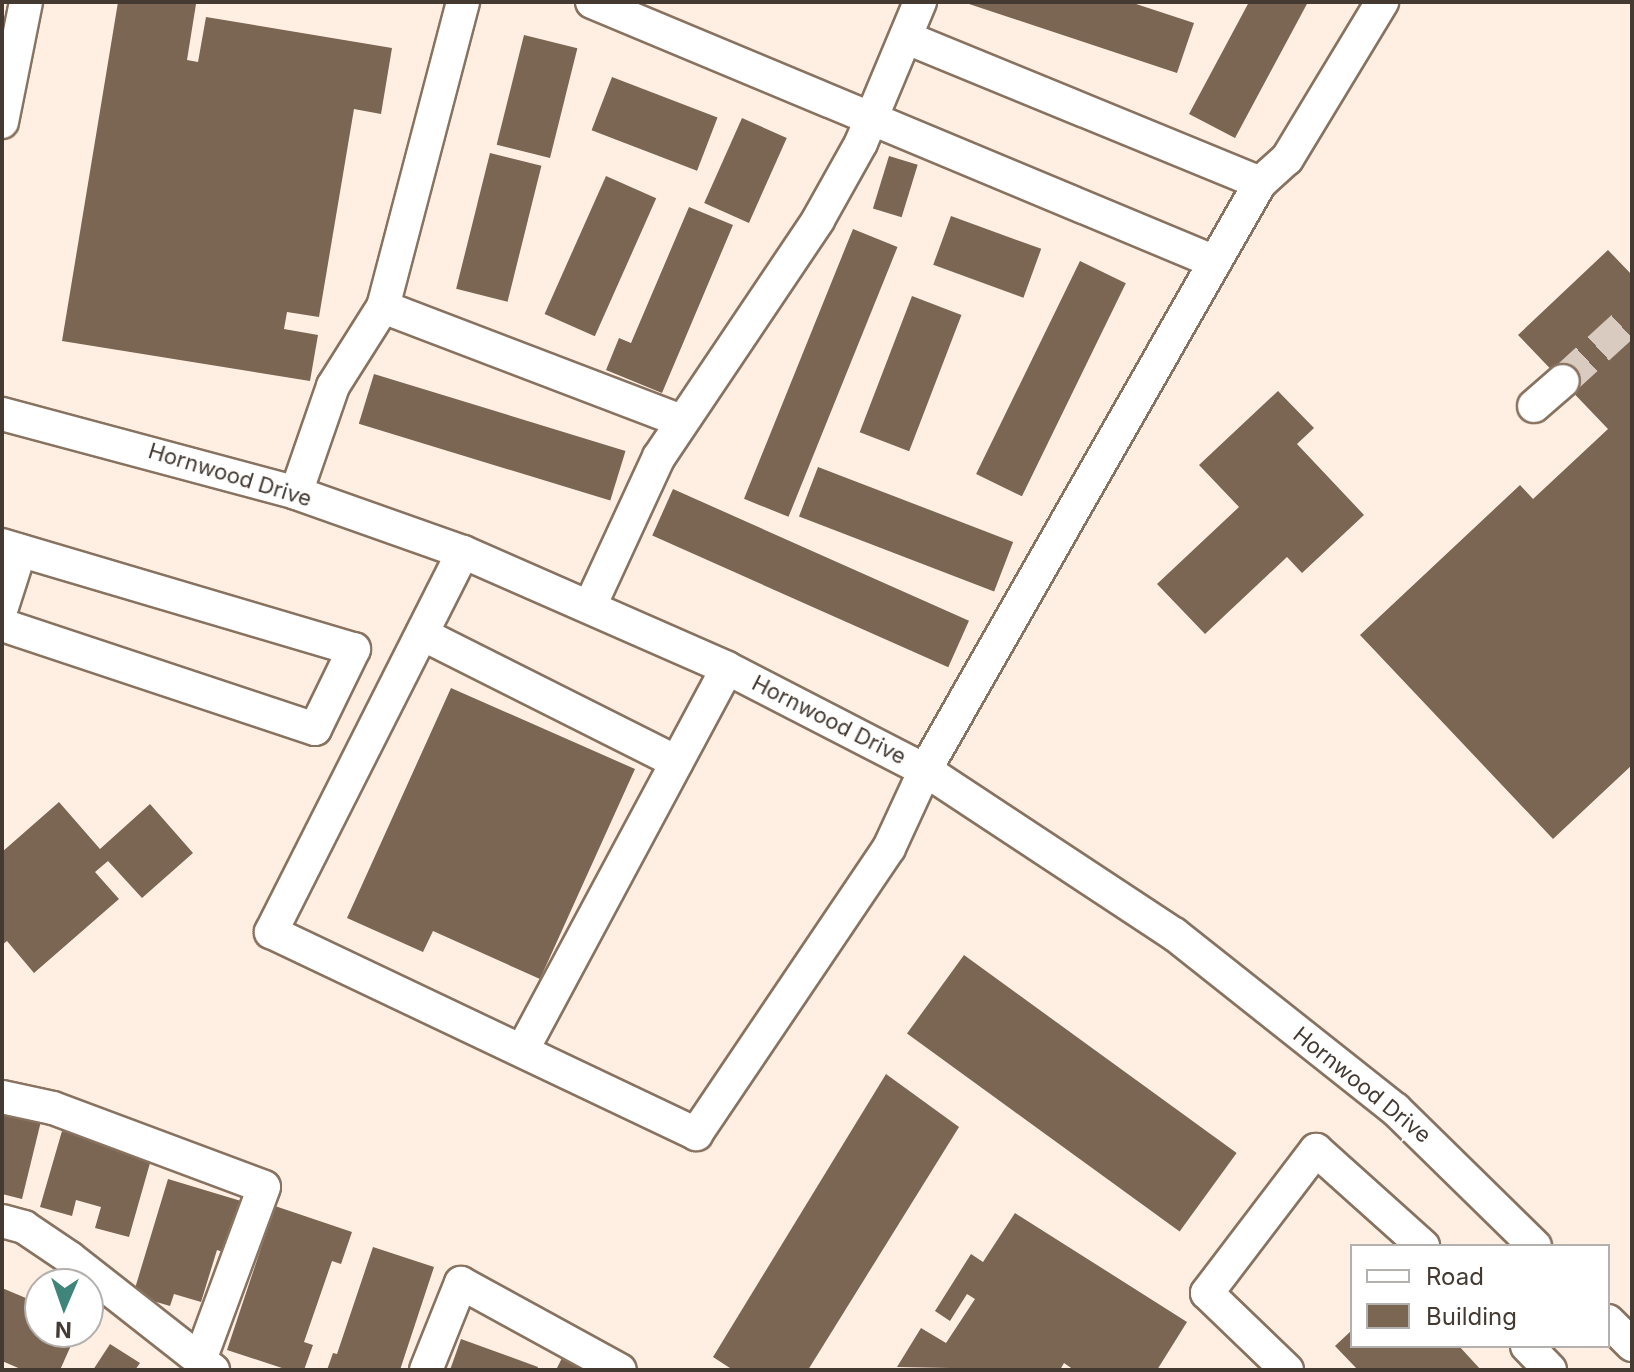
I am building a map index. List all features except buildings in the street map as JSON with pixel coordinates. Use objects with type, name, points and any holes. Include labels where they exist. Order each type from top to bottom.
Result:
[{"type":"street","points":[[2,122],[26,2]]},
{"type":"street","points":[[296,493],[333,386],[383,307],[463,2]]},
{"type":"street","points":[[592,2],[632,15],[725,61],[874,118],[1215,262]]},
{"type":"street","points":[[590,606],[659,457],[818,220],[874,118],[920,2]]},
{"type":"street","points":[[463,552],[271,932],[523,1049],[696,1134],[889,848],[925,770],[1260,183],[1287,159],[1382,2]]},
{"type":"street","points":[[907,38],[1260,183]]},
{"type":"street","points":[[383,307],[682,421]]},
{"type":"street","points":[[1534,406],[1563,381]]},
{"type":"street","name":"Hornwood Drive","points":[[2,414],[296,493],[463,552],[727,668],[925,770],[1174,934],[1395,1109],[1533,1244]]},
{"type":"street","points":[[2,607],[11,548],[354,649],[315,729],[2,625]]},
{"type":"street","points":[[422,634],[677,762]]},
{"type":"street","points":[[523,1049],[727,668]]},
{"type":"street","points":[[2,1097],[53,1108],[264,1187],[206,1365],[70,1258],[24,1227],[2,1221]]},
{"type":"street","points":[[1287,1370],[1207,1293],[1316,1150],[1421,1244]]},
{"type":"street","points":[[426,1370],[461,1283],[620,1370]]},
{"type":"street","points":[[1610,1323],[1632,1345]]},
{"type":"street","points":[[1529,1348],[1550,1370]]},
{"type":"tunnel","points":[[1563,381],[1632,318]]}]
